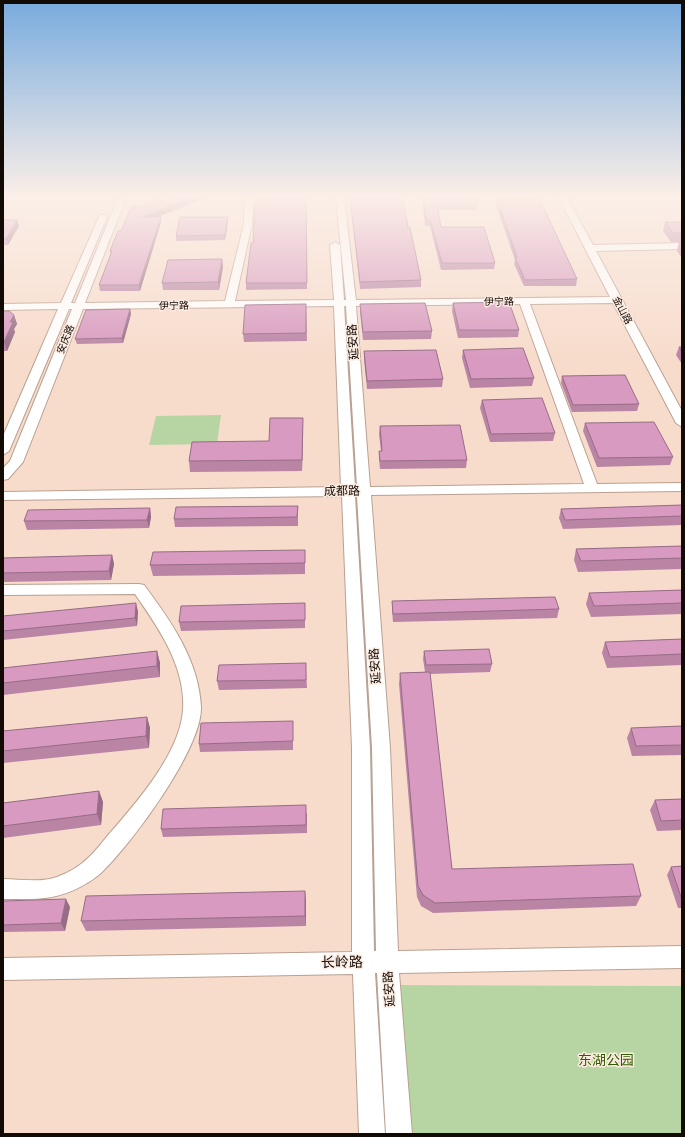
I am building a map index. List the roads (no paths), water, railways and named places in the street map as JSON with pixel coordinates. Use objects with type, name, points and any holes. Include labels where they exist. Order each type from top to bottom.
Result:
[{"type":"street","name":"安庆路","points":[[3,450],[88,251]]},
{"type":"street","name":"安庆路","points":[[3,476],[16,462],[100,251]]},
{"type":"street","points":[[229,304],[242,251]]},
{"type":"street","name":"延安路","points":[[339,251],[347,303],[356,491],[381,748],[387,962],[399,1134]]},
{"type":"street","name":"延安路","points":[[346,251],[351,303],[361,748],[363,962],[372,1134]]},
{"type":"street","name":"金山路","points":[[592,251],[682,423]]},
{"type":"street","name":"伊宁路","points":[[3,306],[618,300]]},
{"type":"street","points":[[524,301],[592,488]]},
{"type":"street","name":"成都路","points":[[3,496],[682,487]]},
{"type":"street","points":[[3,590],[139,589],[155,610],[178,650],[190,680],[192,711],[184,741],[163,780],[125,830],[92,868],[56,888],[3,889]]},
{"type":"street","name":"长岭路","points":[[3,969],[682,957]]},
{"type":"park label","name":"东湖公园","points":[[606,1060]]}]
